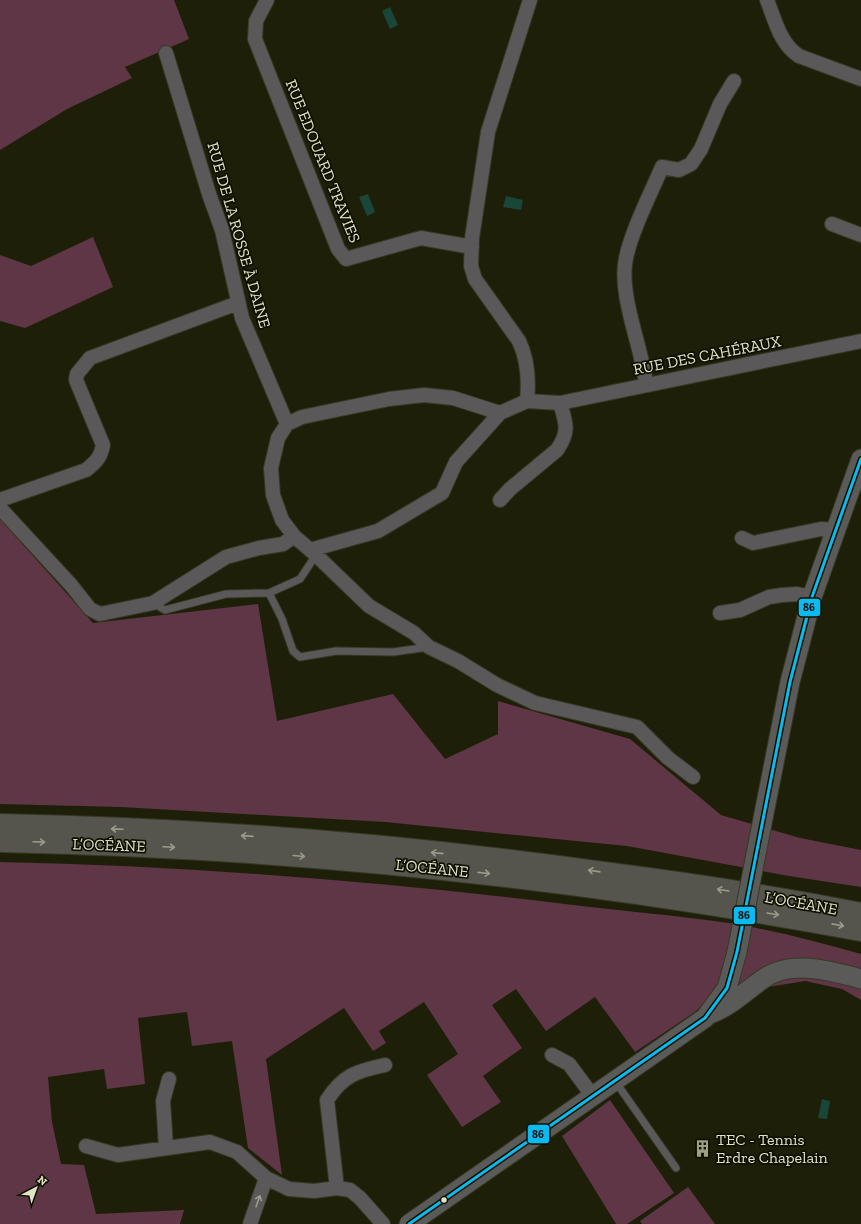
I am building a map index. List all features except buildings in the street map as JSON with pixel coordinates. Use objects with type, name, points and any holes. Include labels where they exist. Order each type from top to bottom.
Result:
[{"type":"highway","name":"L’OCÉANE","points":[[0,825],[186,833],[421,851],[567,868],[789,901],[861,926]]},
{"type":"highway","name":"L’OCÉANE","points":[[0,841],[197,849],[366,861],[635,892],[861,926]]},
{"type":"highway","points":[[789,901],[801,893],[861,902]]},
{"type":"street","name":"RUE EDOUARD TRAVIES","points":[[267,0],[256,22],[255,39],[338,249],[346,260],[421,238],[472,247]]},
{"type":"street","points":[[527,401],[528,386],[524,352],[519,341],[475,279],[471,266],[472,247],[488,132],[530,0]]},
{"type":"street","points":[[767,0],[785,43],[790,51],[799,56],[861,79]]},
{"type":"street","name":"RUE DE LA ROSSE À DAINE","points":[[166,53],[209,194],[222,230],[238,303],[245,326],[287,424]]},
{"type":"street","points":[[646,384],[644,368],[625,283],[626,259],[662,167],[679,170],[691,164],[701,149],[720,104],[734,81]]},
{"type":"street","points":[[832,224],[861,235]]},
{"type":"street","points":[[0,500],[86,470],[97,461],[102,454],[103,445],[76,380],[77,374],[82,365],[90,358],[238,303]]},
{"type":"street","name":"RUE DES CAHÉRAUX","points":[[500,413],[527,401],[560,403],[646,384],[861,341]]},
{"type":"street","points":[[313,552],[378,531],[442,493],[456,462],[500,413],[453,398],[424,395],[389,398],[302,417],[287,424],[278,438],[271,468],[273,495],[282,520],[294,536],[313,552],[369,606],[414,633],[429,647],[458,661],[497,685],[535,703],[637,727],[668,758],[693,777]]},
{"type":"street","points":[[500,500],[510,489],[557,450],[563,442],[567,428],[560,403]]},
{"type":"street","points":[[409,1224],[614,1080],[693,1028],[709,1014],[731,977],[790,682],[812,597],[861,459]]},
{"type":"street","points":[[0,508],[71,585],[90,609],[100,614],[153,603],[206,568],[226,558],[259,548],[283,544],[294,536]]},
{"type":"street","points":[[742,538],[754,543],[821,529],[835,530]]},
{"type":"street","points":[[720,613],[740,610],[769,597],[797,594],[812,597]]},
{"type":"street","points":[[709,1014],[728,1006],[764,978],[782,971],[796,968],[824,971],[861,979]]},
{"type":"street","points":[[731,977],[764,978]]},
{"type":"street","points":[[731,977],[749,991]]},
{"type":"street","points":[[552,1055],[569,1064],[592,1096]]},
{"type":"street","points":[[337,1188],[327,1100],[336,1085],[360,1071],[385,1065]]},
{"type":"street","points":[[166,1148],[163,1101],[170,1079]]},
{"type":"street","points":[[86,1146],[118,1155],[210,1142],[237,1152],[266,1178],[289,1189],[314,1191],[337,1188],[350,1190],[360,1198],[383,1224]]},
{"type":"street","points":[[250,1224],[266,1178]]},
{"type":"lane","points":[[153,603],[165,610],[226,594],[268,593],[300,579],[313,552]]},
{"type":"lane","points":[[268,593],[282,619],[293,651],[299,656],[336,651],[393,652],[429,647]]},
{"type":"lane","points":[[614,1080],[676,1168]]},
{"type":"shaded area","points":[[0,0],[174,0],[189,39],[125,67],[132,78],[67,109],[0,150]]},
{"type":"shaded area","points":[[93,237],[113,287],[25,328],[0,321],[0,255],[31,266]]},
{"type":"shaded area","points":[[0,519],[93,623],[258,604],[277,721],[393,694],[445,759],[498,734],[498,701],[630,739],[721,815],[800,838],[861,850],[861,887],[789,876],[627,846],[385,822],[121,807],[0,804]]},
{"type":"shaded area","points":[[0,862],[142,867],[283,876],[424,888],[729,923],[779,933],[861,954],[861,1000],[842,989],[805,981],[768,987],[717,991],[695,1012],[635,1052],[595,997],[546,1031],[516,989],[492,1005],[522,1048],[483,1076],[501,1102],[462,1127],[427,1075],[458,1054],[424,1002],[379,1031],[386,1043],[373,1051],[344,1008],[266,1059],[282,1175],[248,1148],[232,1041],[192,1046],[187,1012],[138,1018],[145,1084],[107,1089],[104,1069],[48,1077],[52,1122],[61,1164],[84,1165],[96,1214],[184,1210],[180,1224],[0,1224]]},
{"type":"shaded area","points":[[610,1100],[674,1193],[627,1224],[616,1224],[562,1136]]},
{"type":"shaded area","points":[[688,1187],[715,1224],[642,1224],[640,1221]]},
{"type":"water","points":[[390,7],[398,25],[390,29],[382,11]]},
{"type":"water","points":[[368,194],[375,212],[367,216],[359,197]]},
{"type":"water","points":[[506,196],[523,200],[521,210],[503,207]]},
{"type":"water","points":[[822,1099],[830,1101],[827,1119],[818,1118]]},
{"type":"transit line","name":"86","points":[[409,1224],[705,1018],[727,988],[737,952],[790,682],[812,597],[861,459]]},
{"type":"place","name":"TEC - Tennis Erdre Chapelain","points":[[703,1148]]}]
